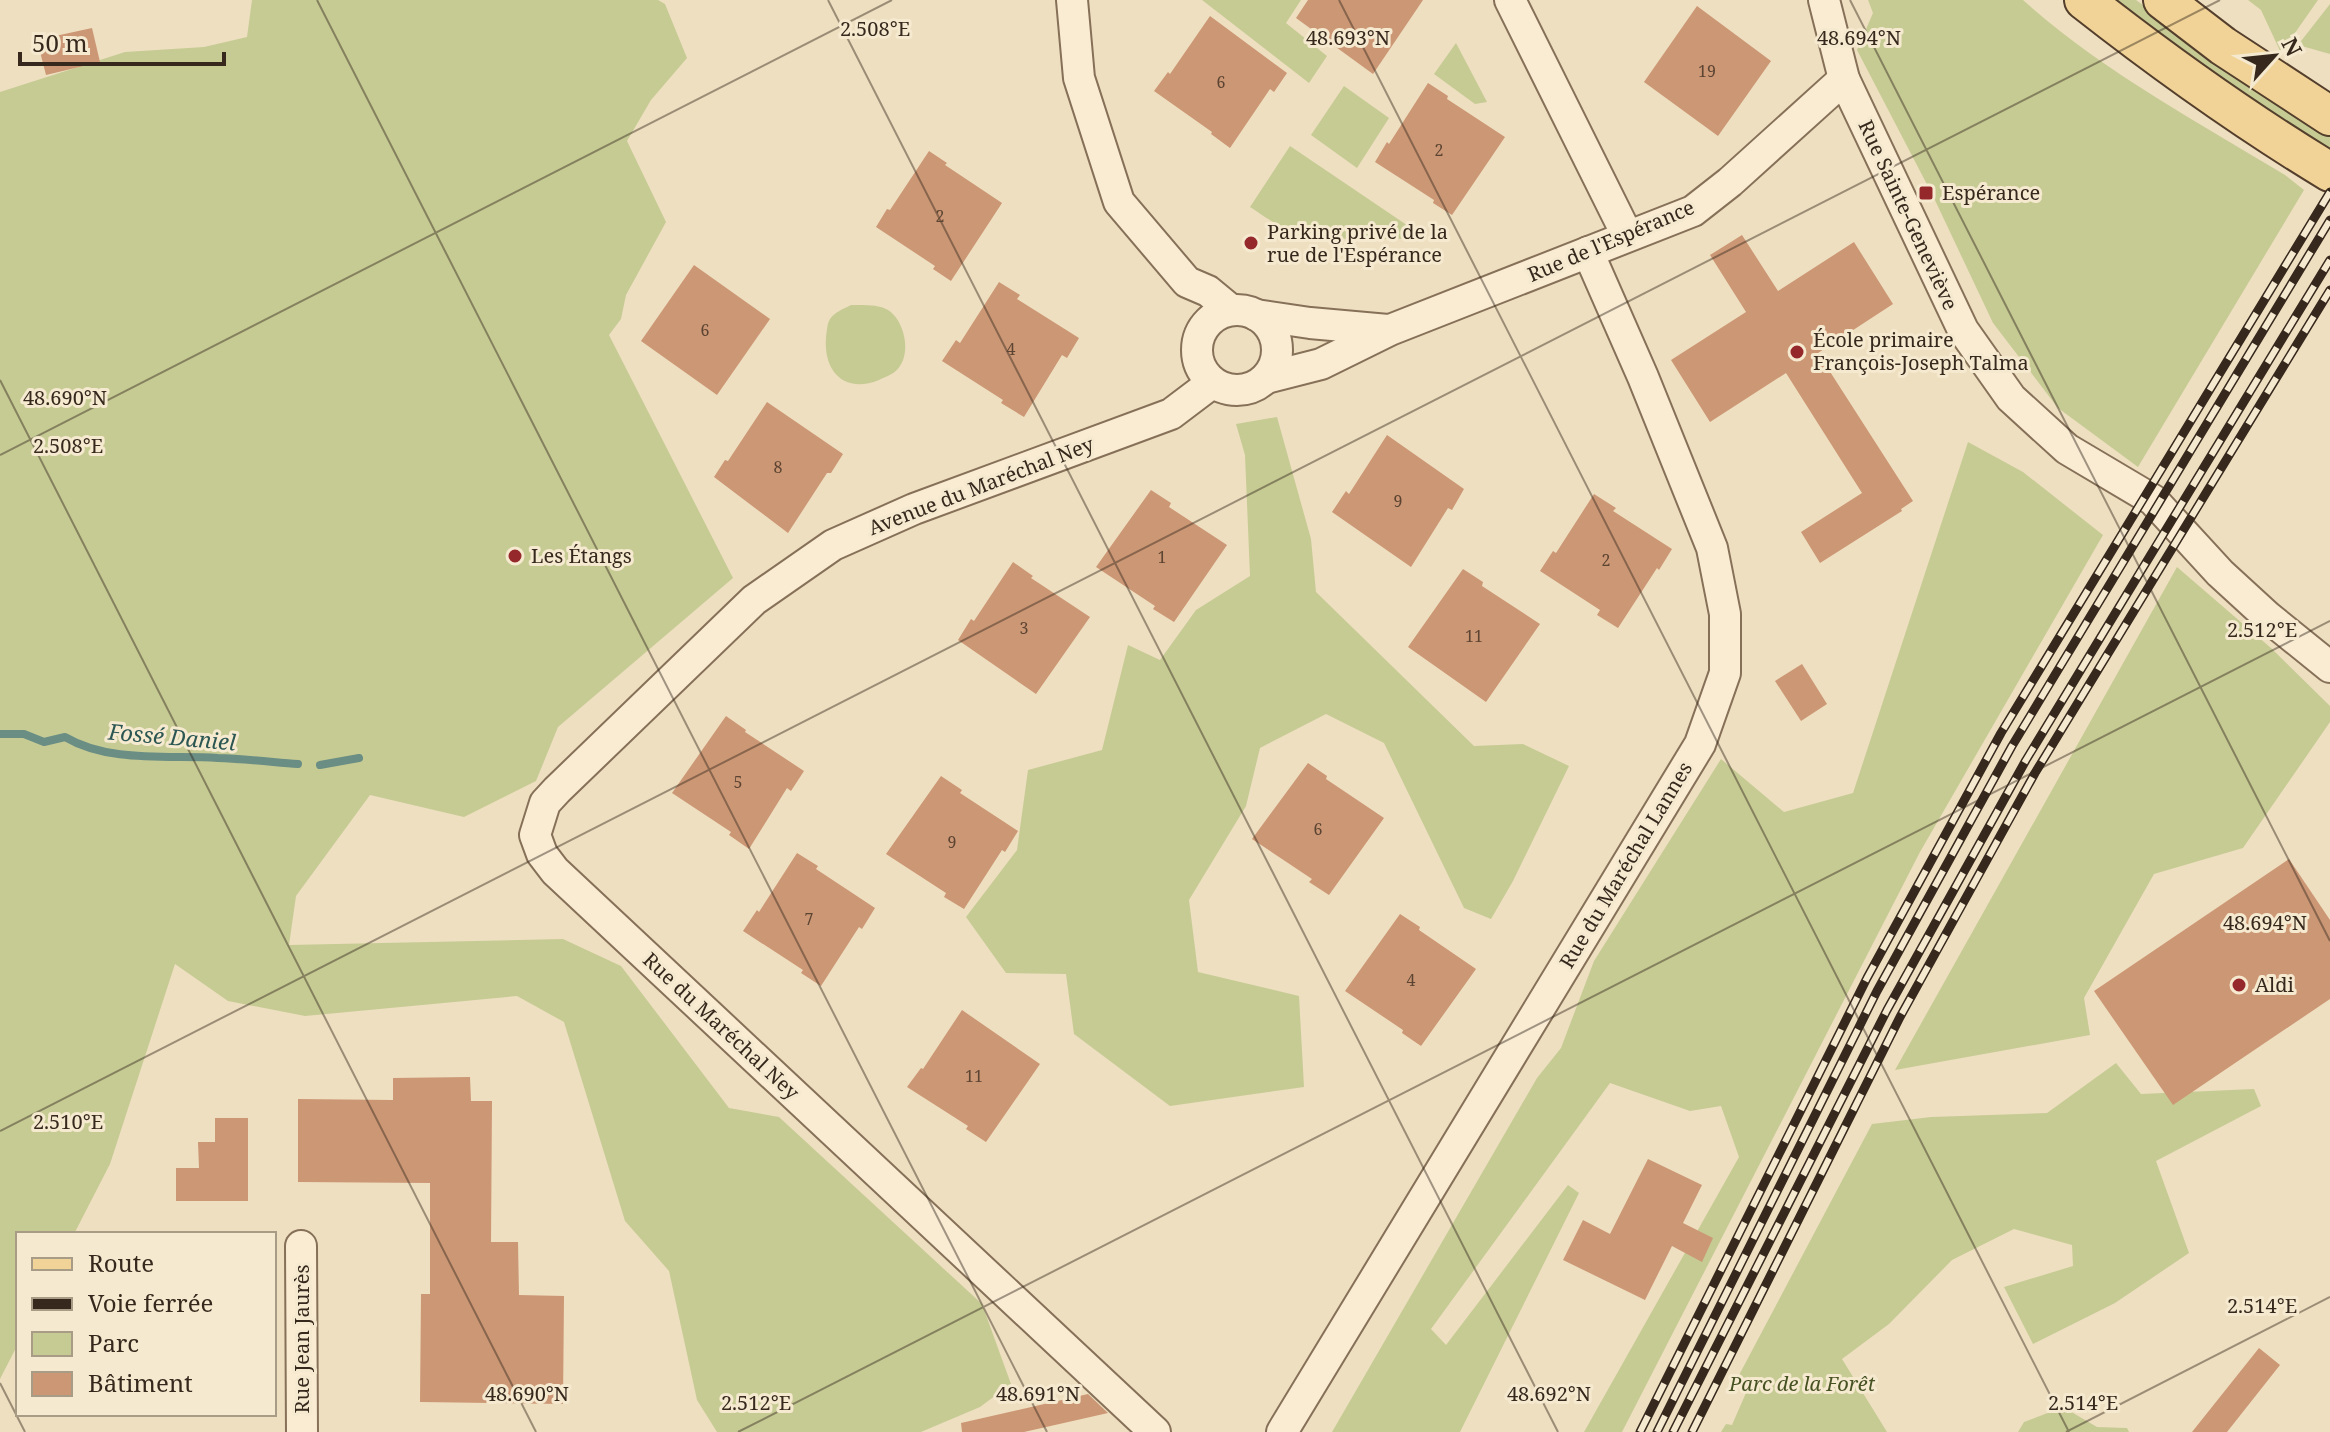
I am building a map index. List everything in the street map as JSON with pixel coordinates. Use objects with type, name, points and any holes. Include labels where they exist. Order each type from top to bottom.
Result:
[{"type":"main road","points":[[2084,0],[2146,49],[2278,141],[2330,172]]},
{"type":"main road","points":[[2163,0],[2223,46],[2330,116]]},
{"type":"street","name":"Rue de l'Espérance","points":[[1072,0],[1079,78],[1119,202],[1187,282],[1200,334]]},
{"type":"street","points":[[1510,0],[1627,235]]},
{"type":"street","name":"Rue Sainte-Geneviève","points":[[1824,0],[1844,79],[1963,330],[2011,398],[2067,449],[2153,500],[2220,573],[2330,667]]},
{"type":"street","name":"Rue de l'Espérance","points":[[1266,378],[1321,364],[1390,330],[1693,211],[1730,182],[1844,79]]},
{"type":"street","name":"Rue du Maréchal Lannes","points":[[1282,1432],[1700,744],[1725,673],[1725,614],[1712,548],[1643,377],[1588,252]]},
{"type":"street","name":"Rue de l'Espérance","points":[[1187,282],[1244,312],[1310,323],[1390,330]]},
{"type":"street","points":[[1244,312],[1273,332],[1277,344],[1273,368],[1266,378],[1246,390],[1222,389],[1203,373],[1197,360],[1196,347],[1207,322],[1244,312]]},
{"type":"street","name":"Avenue du Maréchal Ney","points":[[754,600],[833,545],[914,509],[1171,414],[1212,383]]},
{"type":"street","name":"Rue du Maréchal Ney","points":[[754,600],[545,803],[535,835],[542,854],[566,882],[1155,1432]]},
{"type":"street","name":"Rue Jean Jaurès","points":[[301,1246],[302,1432]]},
{"type":"green space","points":[[252,0],[658,0],[665,4],[687,58],[651,100],[627,141],[666,222],[626,295],[621,319],[609,335],[733,578],[558,727],[536,781],[464,817],[370,795],[296,896],[289,945],[563,939],[621,966],[729,1108],[779,1117],[982,1304],[1011,1384],[980,1407],[921,1432],[717,1432],[697,1400],[669,1271],[625,1221],[564,1022],[517,996],[305,1016],[228,1001],[175,964],[110,1164],[75,1232],[16,1232],[16,1348],[0,1379],[0,92],[125,52],[204,47],[247,37]]},
{"type":"green space","points":[[1202,0],[1301,0],[1286,23],[1327,56],[1309,83]]},
{"type":"green space","points":[[1868,0],[2023,0],[2117,72],[2285,175],[2304,190],[2138,467],[2058,408],[1993,323],[1933,196],[1857,50],[1873,13]]},
{"type":"green space","points":[[2110,0],[2136,0],[2175,29],[2330,126],[2330,157]]},
{"type":"green space","points":[[2248,0],[2318,0],[2281,53],[2261,10]]},
{"type":"green space","points":[[2330,4],[2330,54],[2298,45]]},
{"type":"green space","points":[[1456,43],[1487,102],[1475,104],[1434,74]]},
{"type":"green space","points":[[1344,86],[1389,118],[1357,168],[1311,135]]},
{"type":"green space","points":[[1290,146],[1426,238],[1350,239],[1311,235],[1277,224],[1250,207]]},
{"type":"green space","points":[[851,305],[888,310],[898,321],[904,336],[905,352],[898,369],[867,384],[846,382],[832,370],[828,360],[826,349],[830,319]]},
{"type":"green space","points":[[1277,417],[1311,539],[1316,592],[1474,746],[1523,744],[1569,766],[1491,919],[1464,908],[1384,743],[1326,714],[1260,748],[1246,806],[1189,900],[1198,972],[1299,996],[1304,1087],[1170,1106],[1074,1034],[1066,974],[1006,973],[966,917],[1017,850],[1028,770],[1102,750],[1128,645],[1160,660],[1196,610],[1250,576],[1245,455],[1236,424]]},
{"type":"green space","points":[[1968,442],[2023,472],[2103,535],[1920,852],[1622,1432],[1584,1432],[1739,1157],[1721,1106],[1690,1111],[1610,1083],[1431,1329],[1446,1345],[1568,1185],[1579,1193],[1460,1432],[1332,1432],[1537,1078],[1561,1048],[1594,961],[1721,759],[1784,812],[1853,793]]},
{"type":"green space","points":[[2177,567],[2271,648],[2330,706],[2330,722],[2243,848],[2154,874],[2084,998],[2090,1035],[1895,1070]]},
{"type":"green space","name":"Parc de la Forêt","points":[[2116,1063],[2141,1094],[2254,1089],[2261,1106],[2156,1161],[2189,1253],[2115,1303],[2033,1344],[2004,1287],[2073,1266],[2072,1245],[2014,1229],[1952,1260],[1889,1324],[1842,1359],[1887,1432],[1721,1432],[1726,1424],[1732,1425],[1752,1379],[1738,1377],[1872,1124],[1931,1117],[2047,1113]]},
{"type":"green space","points":[[2063,1407],[2097,1427],[2127,1428],[2129,1432],[2018,1432],[2024,1422]]},
{"type":"building","points":[[1308,0],[1423,0],[1373,74],[1296,18]]},
{"type":"building","points":[[1697,6],[1771,61],[1718,136],[1644,82]]},
{"type":"building","points":[[1210,16],[1287,73],[1274,92],[1270,89],[1230,148],[1154,91],[1168,72],[1170,74]]},
{"type":"building","points":[[92,28],[100,62],[46,75],[37,40]]},
{"type":"building","points":[[1428,83],[1505,137],[1452,215],[1375,162]]},
{"type":"building","points":[[929,151],[1002,203],[951,281],[933,269],[935,266],[876,227]]},
{"type":"building","points":[[1742,235],[1778,291],[1854,242],[1893,304],[1818,353],[1913,501],[1820,563],[1801,532],[1862,493],[1786,373],[1710,422],[1671,360],[1746,312],[1710,255]]},
{"type":"building","points":[[694,265],[770,319],[717,395],[641,341]]},
{"type":"building","points":[[999,282],[1020,295],[1017,299],[1079,338],[1067,358],[1062,355],[1024,417],[942,361],[956,340],[960,343]]},
{"type":"building","points":[[767,402],[843,454],[788,533],[714,477]]},
{"type":"building","points":[[1387,435],[1464,489],[1452,510],[1448,508],[1411,567],[1332,512],[1346,491],[1349,494]]},
{"type":"building","points":[[1151,490],[1171,503],[1169,507],[1227,545],[1174,622],[1096,567]]},
{"type":"building","points":[[1594,494],[1616,508],[1613,511],[1672,549],[1618,628],[1597,615],[1600,610],[1540,571],[1553,551],[1556,553]]},
{"type":"building","points":[[1013,562],[1033,576],[1031,578],[1090,617],[1036,694],[958,640]]},
{"type":"building","points":[[1463,569],[1483,582],[1482,586],[1540,624],[1486,702],[1408,647]]},
{"type":"building","points":[[1802,664],[1827,704],[1801,721],[1775,681]]},
{"type":"building","points":[[726,716],[804,771],[791,791],[787,788],[749,849],[729,835],[731,832],[672,793]]},
{"type":"building","points":[[1308,763],[1327,776],[1326,779],[1384,818],[1329,895],[1309,882],[1312,879],[1252,839]]},
{"type":"building","points":[[941,776],[962,790],[960,793],[1018,831],[964,909],[944,897],[946,893],[886,854]]},
{"type":"building","points":[[797,853],[875,908],[821,986],[801,973],[803,970],[743,931]]},
{"type":"building","points":[[2289,859],[2330,920],[2330,999],[2173,1105],[2094,991]]},
{"type":"building","points":[[1400,914],[1476,969],[1421,1046],[1402,1033],[1403,1030],[1345,991]]},
{"type":"building","points":[[962,1010],[1040,1064],[986,1142],[966,1129],[968,1126],[907,1087],[923,1069]]},
{"type":"building","points":[[470,1077],[471,1101],[492,1101],[491,1242],[518,1242],[519,1295],[564,1296],[563,1404],[420,1402],[421,1294],[430,1294],[430,1183],[298,1182],[298,1099],[393,1100],[393,1078]]},
{"type":"building","points":[[215,1118],[248,1118],[248,1201],[176,1201],[176,1168],[199,1168],[198,1142],[215,1142]]},
{"type":"building","points":[[1648,1159],[1702,1185],[1683,1223],[1713,1238],[1702,1262],[1672,1246],[1645,1300],[1563,1260],[1583,1220],[1610,1234]]},
{"type":"building","points":[[2259,1348],[2280,1365],[2227,1432],[2192,1432]]},
{"type":"building","points":[[1088,1394],[1108,1413],[1024,1432],[962,1432],[961,1423]]},
{"type":"waterway","name":"Fossé Daniel","points":[[0,734],[24,734],[44,742],[65,737],[100,751],[139,756],[228,758],[298,764]]},
{"type":"waterway","name":"Fossé Daniel","points":[[320,765],[359,758]]},
{"type":"railway","points":[[1640,1432],[1867,978],[2001,733],[2330,192]]},
{"type":"railway","points":[[1657,1432],[1877,991],[2012,746],[2330,220]]},
{"type":"railway","points":[[1673,1432],[1887,1010],[2026,760],[2330,260]]},
{"type":"railway","points":[[1692,1432],[1900,1017],[2035,773],[2330,290]]},
{"type":"place","name":"Espérance","points":[[1926,193]]},
{"type":"place","name":"Parking privé de la rue de l'Espérance","points":[[1251,243]]},
{"type":"place","name":"École primaire François-Joseph Talma","points":[[1797,352]]},
{"type":"place","name":"Les Étangs","points":[[515,556]]},
{"type":"place","name":"Aldi","points":[[2239,985]]}]
